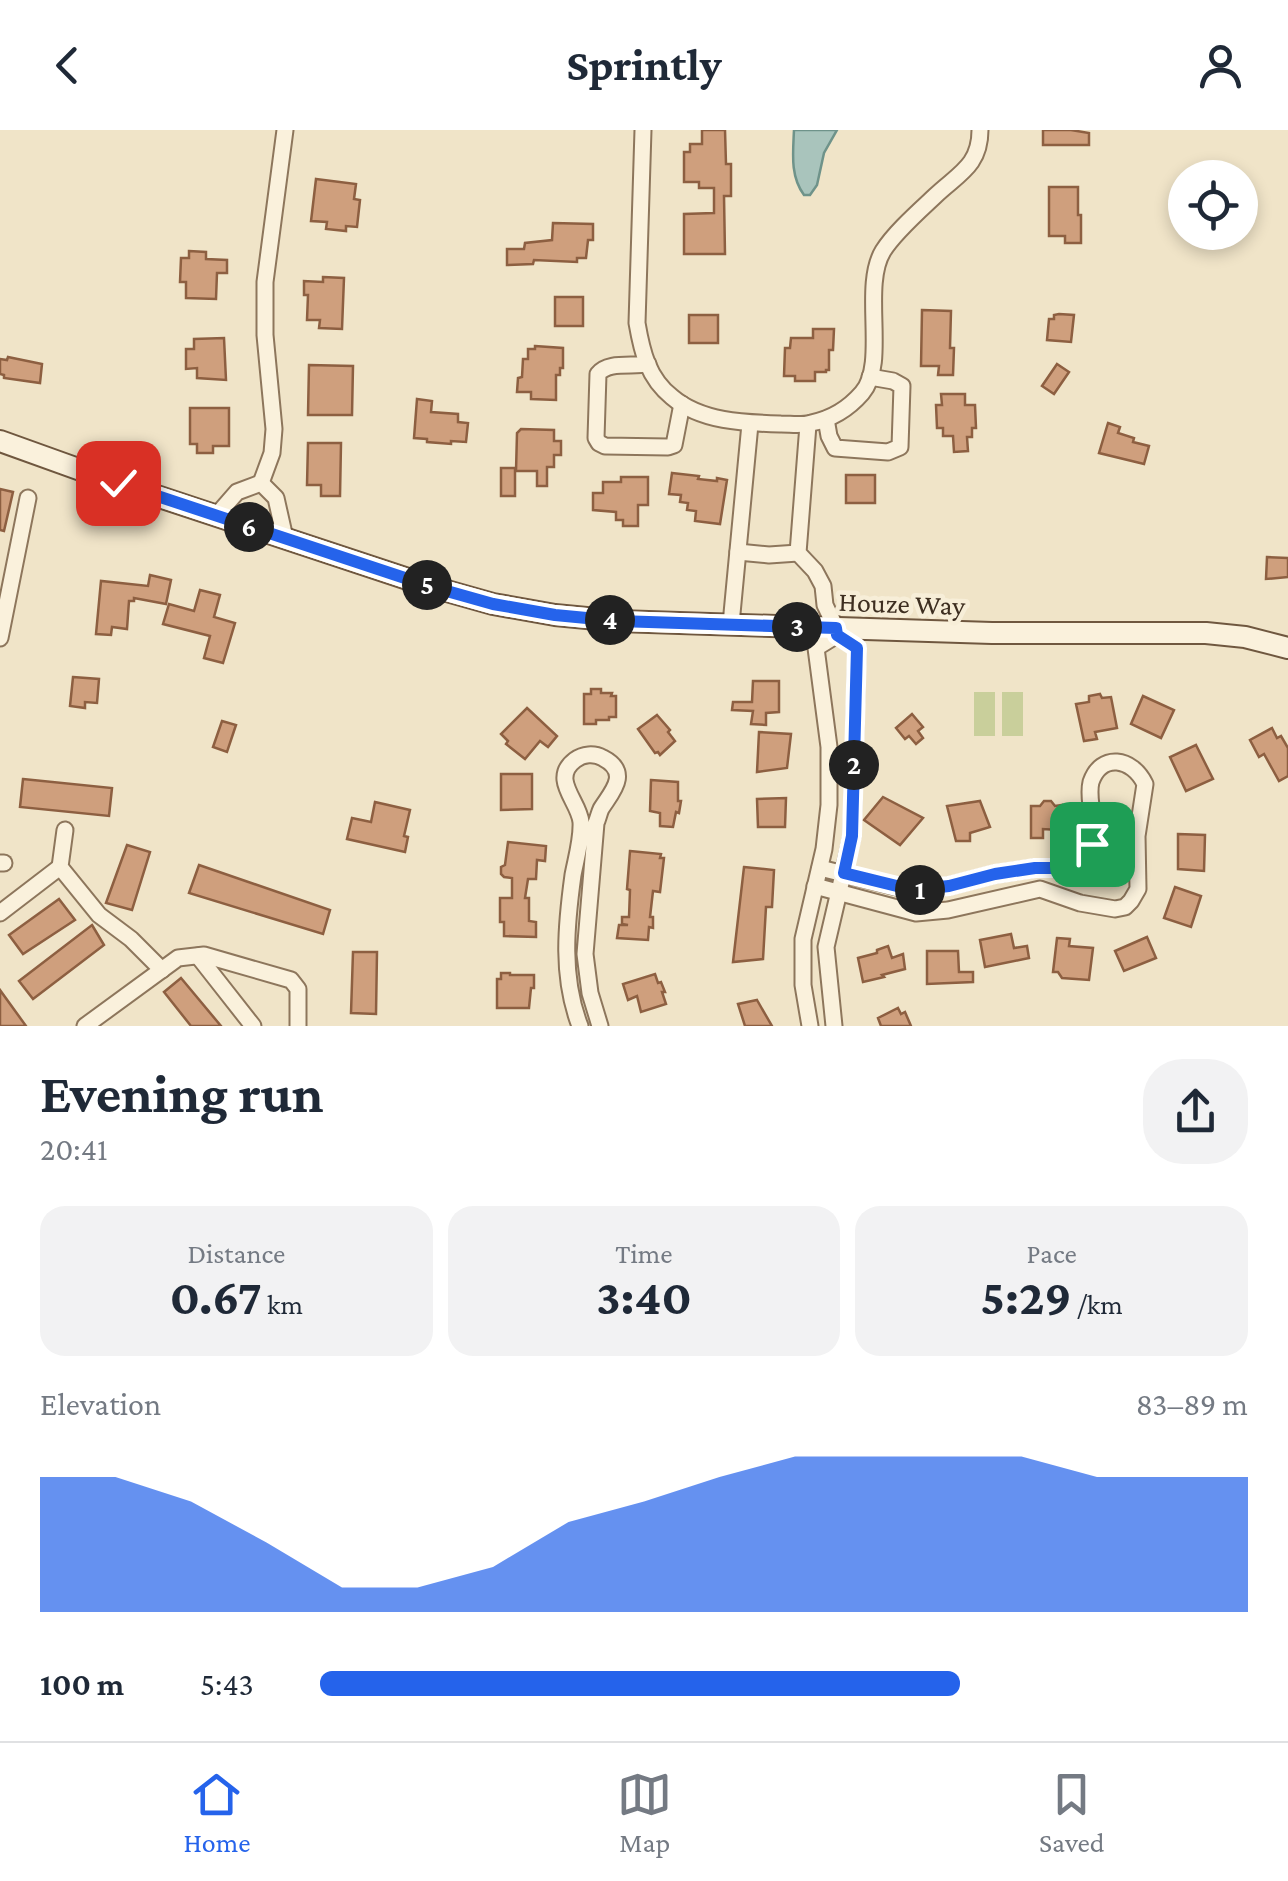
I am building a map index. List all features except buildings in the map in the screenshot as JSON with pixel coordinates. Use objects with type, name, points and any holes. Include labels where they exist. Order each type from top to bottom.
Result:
[{"type":"street","points":[[216,516],[237,492],[261,483],[272,454],[274,429],[265,335],[265,282],[285,130]]},
{"type":"street","points":[[643,130],[637,323],[642,354],[671,397],[693,411],[750,424],[808,424],[844,411],[866,389],[870,377],[875,274],[881,253],[936,195],[966,171],[975,158],[980,130]]},
{"type":"street","points":[[648,364],[610,366],[598,374],[599,443],[674,445],[682,404]]},
{"type":"street","points":[[826,418],[828,436],[835,448],[888,452],[900,446],[902,386],[870,377]]},
{"type":"street","points":[[730,624],[750,424]]},
{"type":"street","points":[[808,424],[798,553],[816,572],[836,632],[857,648],[852,836],[826,947],[834,1026]]},
{"type":"street","name":"Houze Way","points":[[0,441],[429,586],[493,604],[555,615],[836,632],[1206,633],[1245,637],[1288,648]]},
{"type":"street","points":[[261,483],[276,498],[284,538]]},
{"type":"street","points":[[0,638],[28,498]]},
{"type":"street","points":[[738,552],[798,553]]},
{"type":"street","points":[[810,1026],[803,985],[803,938],[824,849],[829,805],[829,747],[816,648],[836,632]]},
{"type":"street","points":[[829,747],[854,749]]},
{"type":"street","points":[[815,886],[916,913],[1040,890],[1080,904],[1108,909],[1125,906],[1138,888],[1137,836],[1145,787],[1140,773],[1124,762],[1108,764],[1096,772],[1090,786],[1092,844],[1078,868],[1035,868],[913,890],[820,868]]},
{"type":"street","points":[[580,1026],[573,1007],[566,954],[568,913],[588,823],[585,954],[590,993],[600,1026]]},
{"type":"street","points":[[0,913],[60,867],[65,830]]},
{"type":"street","points":[[60,867],[99,915],[162,970]]},
{"type":"street","points":[[949,886],[955,908]]},
{"type":"street","points":[[566,954],[585,954]]},
{"type":"street","points":[[85,1026],[178,958],[204,955],[291,980],[298,989],[298,1026]]},
{"type":"street","points":[[198,956],[252,1026]]},
{"type":"street","points":[[803,985],[830,982]]},
{"type":"green space","points":[[974,692],[995,692],[995,736],[974,736]]},
{"type":"green space","points":[[1002,692],[1023,692],[1023,736],[1002,736]]},
{"type":"water","points":[[794,130],[837,130],[824,153],[817,185],[810,195],[804,195],[794,172]]},
{"type":"route","points":[[118,483],[493,604],[618,621],[836,628],[837,635],[857,648],[852,836],[844,873],[913,890],[949,886],[1035,868],[1078,868],[1092,844]]}]
